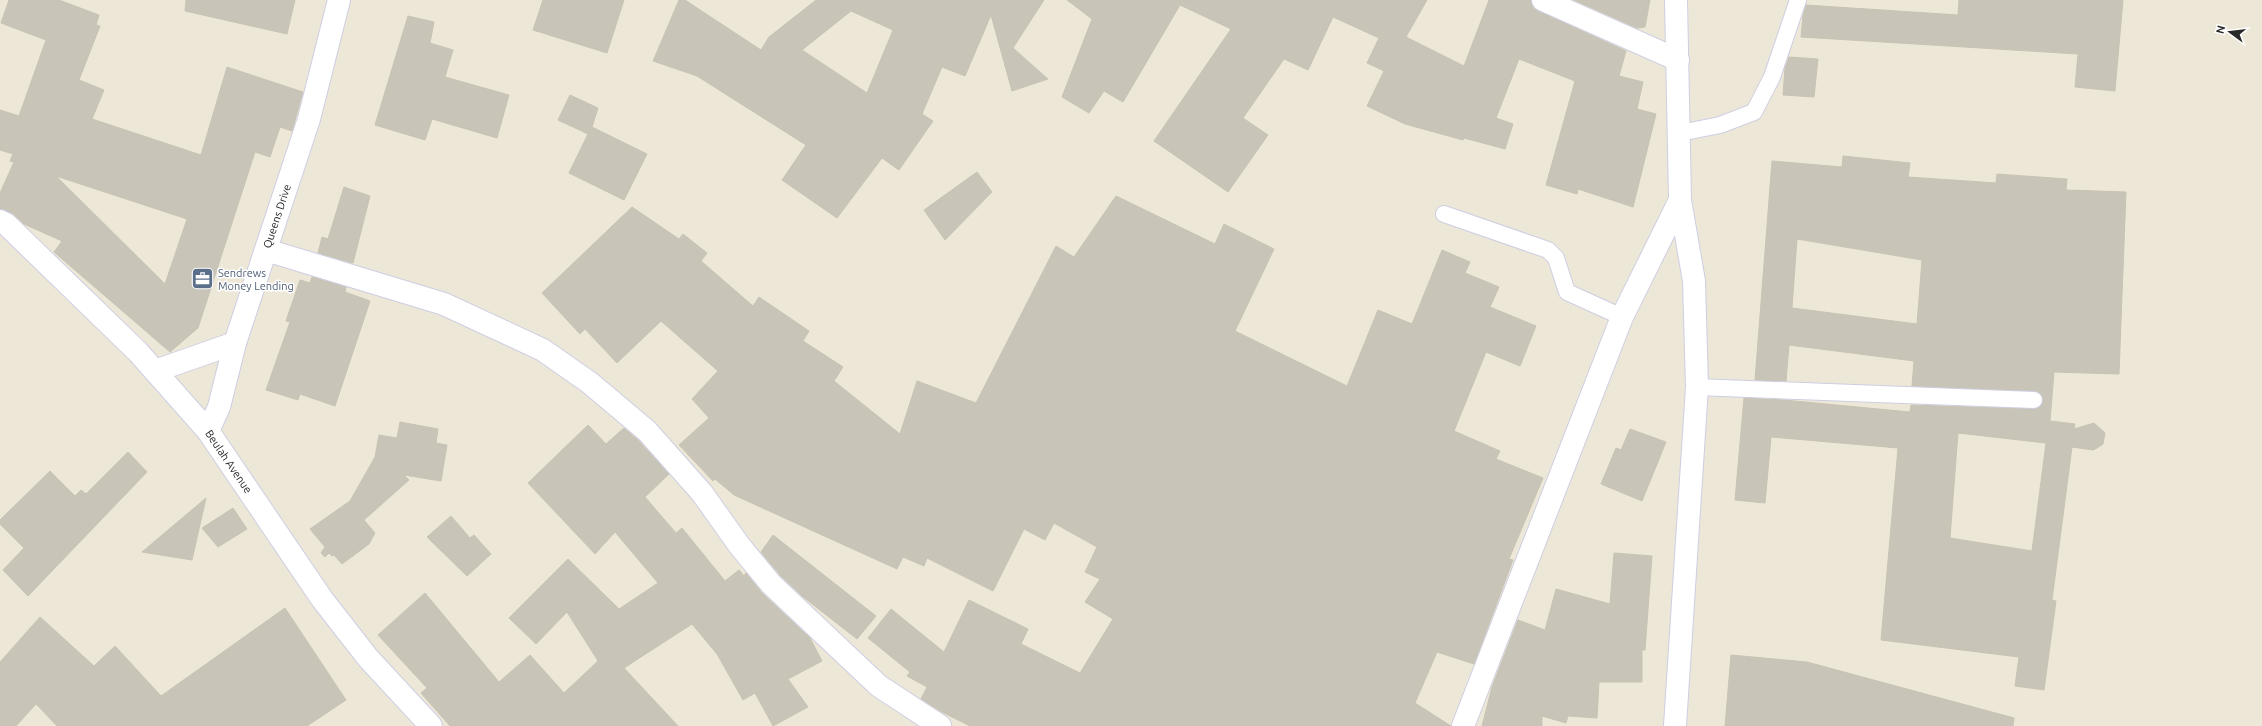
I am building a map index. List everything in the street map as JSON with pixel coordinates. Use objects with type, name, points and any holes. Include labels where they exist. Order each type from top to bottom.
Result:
[{"type":"street","name":"Queens Drive","points":[[208,430],[219,407],[235,343],[309,119],[339,0]]},
{"type":"street","points":[[1543,0],[1678,60]]},
{"type":"street","points":[[1675,726],[1697,387],[1694,281],[1680,200],[1680,133],[1676,0]]},
{"type":"street","points":[[1463,726],[1622,317],[1680,200]]},
{"type":"street","name":"Beulah Avenue","points":[[0,221],[6,224],[56,272],[155,371],[208,430],[322,599],[368,658],[431,726]]},
{"type":"street","points":[[266,250],[444,304],[543,350],[590,383],[647,431],[702,493],[739,545],[770,584],[879,686],[940,726]]},
{"type":"street","points":[[155,371],[235,343]]},
{"type":"lane","points":[[1680,133],[1720,125],[1754,112],[1772,77],[1798,0]]},
{"type":"lane","points":[[1444,214],[1548,250],[1556,258],[1567,292],[1622,317]]},
{"type":"lane","points":[[1697,387],[2034,400]]},
{"type":"building","points":[[9,0],[59,0],[99,15],[96,25],[100,26],[79,80],[104,90],[92,119],[201,155],[227,67],[303,92],[292,131],[280,127],[270,157],[255,152],[198,328],[170,352],[54,252],[62,241],[24,224],[12,213],[0,209],[0,193],[14,162],[10,161],[13,154],[0,150],[0,110],[19,116],[46,40],[1,23]],"holes":[[[56,176],[187,219],[165,284]]]},
{"type":"building","points":[[186,0],[295,0],[287,34],[185,11]]},
{"type":"building","points":[[543,0],[624,0],[607,53],[533,30]]},
{"type":"building","points":[[679,0],[685,0],[761,50],[769,37],[816,0],[1044,0],[1013,48],[1048,79],[1012,91],[991,15],[965,76],[942,67],[922,114],[933,121],[899,170],[882,158],[837,218],[782,180],[806,145],[697,76],[653,61]],"holes":[[[851,11],[893,30],[867,93],[802,50]]]},
{"type":"building","points":[[1067,0],[1427,0],[1406,37],[1464,66],[1489,0],[1531,0],[1533,7],[1538,11],[1626,51],[1619,76],[1643,82],[1637,109],[1656,114],[1633,207],[1578,189],[1577,194],[1546,185],[1575,81],[1519,59],[1496,118],[1513,124],[1505,149],[1464,138],[1463,140],[1405,124],[1367,106],[1384,71],[1367,63],[1379,38],[1333,17],[1308,70],[1284,59],[1243,118],[1268,135],[1228,192],[1154,141],[1231,29],[1180,5],[1123,102],[1104,91],[1089,113],[1062,97],[1092,19]]},
{"type":"building","points":[[1574,0],[1650,0],[1645,27],[1637,28]]},
{"type":"building","points":[[1959,0],[2123,0],[2115,91],[2075,87],[2078,54],[1801,37],[1803,16],[1806,5],[1958,15]]},
{"type":"building","points":[[408,16],[434,22],[430,43],[453,50],[445,77],[509,95],[497,138],[432,119],[425,140],[375,125]]},
{"type":"building","points":[[1789,57],[1818,59],[1814,97],[1783,95],[1785,68]]},
{"type":"building","points":[[570,95],[598,108],[592,127],[647,154],[624,200],[569,173],[588,134],[558,120]]},
{"type":"building","points":[[1843,156],[1910,163],[1908,177],[1996,183],[1997,174],[2067,179],[2066,190],[2126,192],[2119,374],[2054,372],[2050,421],[2075,424],[2074,429],[2094,423],[2105,433],[2103,444],[2093,450],[2072,447],[2052,600],[2056,601],[2044,690],[2015,686],[2019,657],[1881,640],[1898,448],[1771,437],[1765,503],[1735,500],[1744,398],[1784,400],[1910,412],[1911,405],[2034,409],[2042,405],[2042,395],[2034,391],[1912,386],[1914,361],[1789,345],[1786,381],[1755,380],[1772,161],[1842,167]],"holes":[[[1797,239],[1922,260],[1917,324],[1792,308]],[[1958,433],[2046,443],[2032,551],[1950,538]]]},
{"type":"building","points":[[977,172],[992,192],[945,240],[924,210]]},
{"type":"building","points":[[344,187],[370,196],[353,263],[318,253],[322,237],[328,239]]},
{"type":"building","points":[[1116,196],[1215,244],[1224,224],[1274,249],[1235,331],[1347,386],[1378,310],[1412,324],[1442,250],[1470,262],[1465,273],[1499,287],[1490,307],[1536,326],[1520,366],[1486,352],[1454,431],[1500,451],[1496,459],[1543,478],[1509,559],[1513,560],[1474,664],[1437,652],[1415,703],[1451,726],[970,726],[942,712],[921,699],[927,687],[907,676],[910,672],[868,638],[891,609],[944,652],[969,600],[1028,629],[1021,644],[1080,673],[1113,619],[1085,602],[1100,579],[1085,572],[1097,547],[1054,523],[1045,540],[1024,529],[993,591],[927,558],[924,566],[903,557],[897,569],[734,495],[715,479],[713,481],[679,445],[709,418],[692,399],[718,371],[661,321],[617,363],[585,329],[580,334],[542,293],[632,207],[679,239],[683,234],[707,253],[701,261],[753,306],[759,297],[809,331],[803,341],[843,367],[834,381],[900,434],[917,381],[976,403],[1056,246],[1074,257]]},
{"type":"building","points":[[312,277],[346,287],[345,292],[370,301],[335,406],[300,394],[298,400],[266,390],[290,322],[286,321],[300,280],[310,283]]},
{"type":"building","points":[[400,422],[438,429],[436,443],[447,445],[441,481],[404,475],[409,480],[364,520],[375,533],[369,544],[342,564],[334,555],[332,556],[329,553],[325,557],[321,553],[325,547],[310,529],[350,501],[375,457],[379,435],[397,438]]},
{"type":"building","points":[[588,425],[606,444],[624,428],[638,440],[669,474],[645,497],[676,533],[682,528],[725,581],[739,570],[744,576],[746,573],[762,593],[810,638],[822,661],[788,679],[808,707],[773,726],[755,693],[743,700],[717,654],[692,624],[624,668],[678,726],[450,726],[421,693],[427,688],[378,635],[425,593],[499,682],[530,655],[564,693],[598,661],[567,612],[536,644],[509,618],[568,559],[619,609],[658,583],[615,532],[595,554],[528,483]]},
{"type":"building","points":[[1630,429],[1666,442],[1642,501],[1601,484],[1616,448],[1621,450]]},
{"type":"building","points":[[128,452],[147,472],[28,596],[3,570],[24,548],[0,524],[0,520],[50,471],[75,496],[81,490],[86,494]]},
{"type":"building","points":[[206,498],[192,560],[142,552]]},
{"type":"building","points":[[233,508],[247,529],[218,547],[202,528]]},
{"type":"building","points":[[451,516],[470,538],[474,535],[491,554],[467,576],[427,537]]},
{"type":"building","points":[[773,535],[876,616],[857,639],[802,596],[780,575],[761,552]]},
{"type":"building","points":[[1614,553],[1652,556],[1645,650],[1642,650],[1642,682],[1599,682],[1597,718],[1568,716],[1566,723],[1542,716],[1542,726],[1482,726],[1492,687],[1518,620],[1545,630],[1556,589],[1610,604]]},
{"type":"building","points":[[285,608],[346,700],[307,726],[57,726],[36,704],[16,726],[0,726],[0,662],[40,617],[94,666],[115,646],[161,696]]},
{"type":"building","points":[[1731,655],[1807,662],[2014,718],[2013,726],[1725,726]]},
{"type":"place","name":"Sendrews Money Lending","points":[[202,279]]}]
